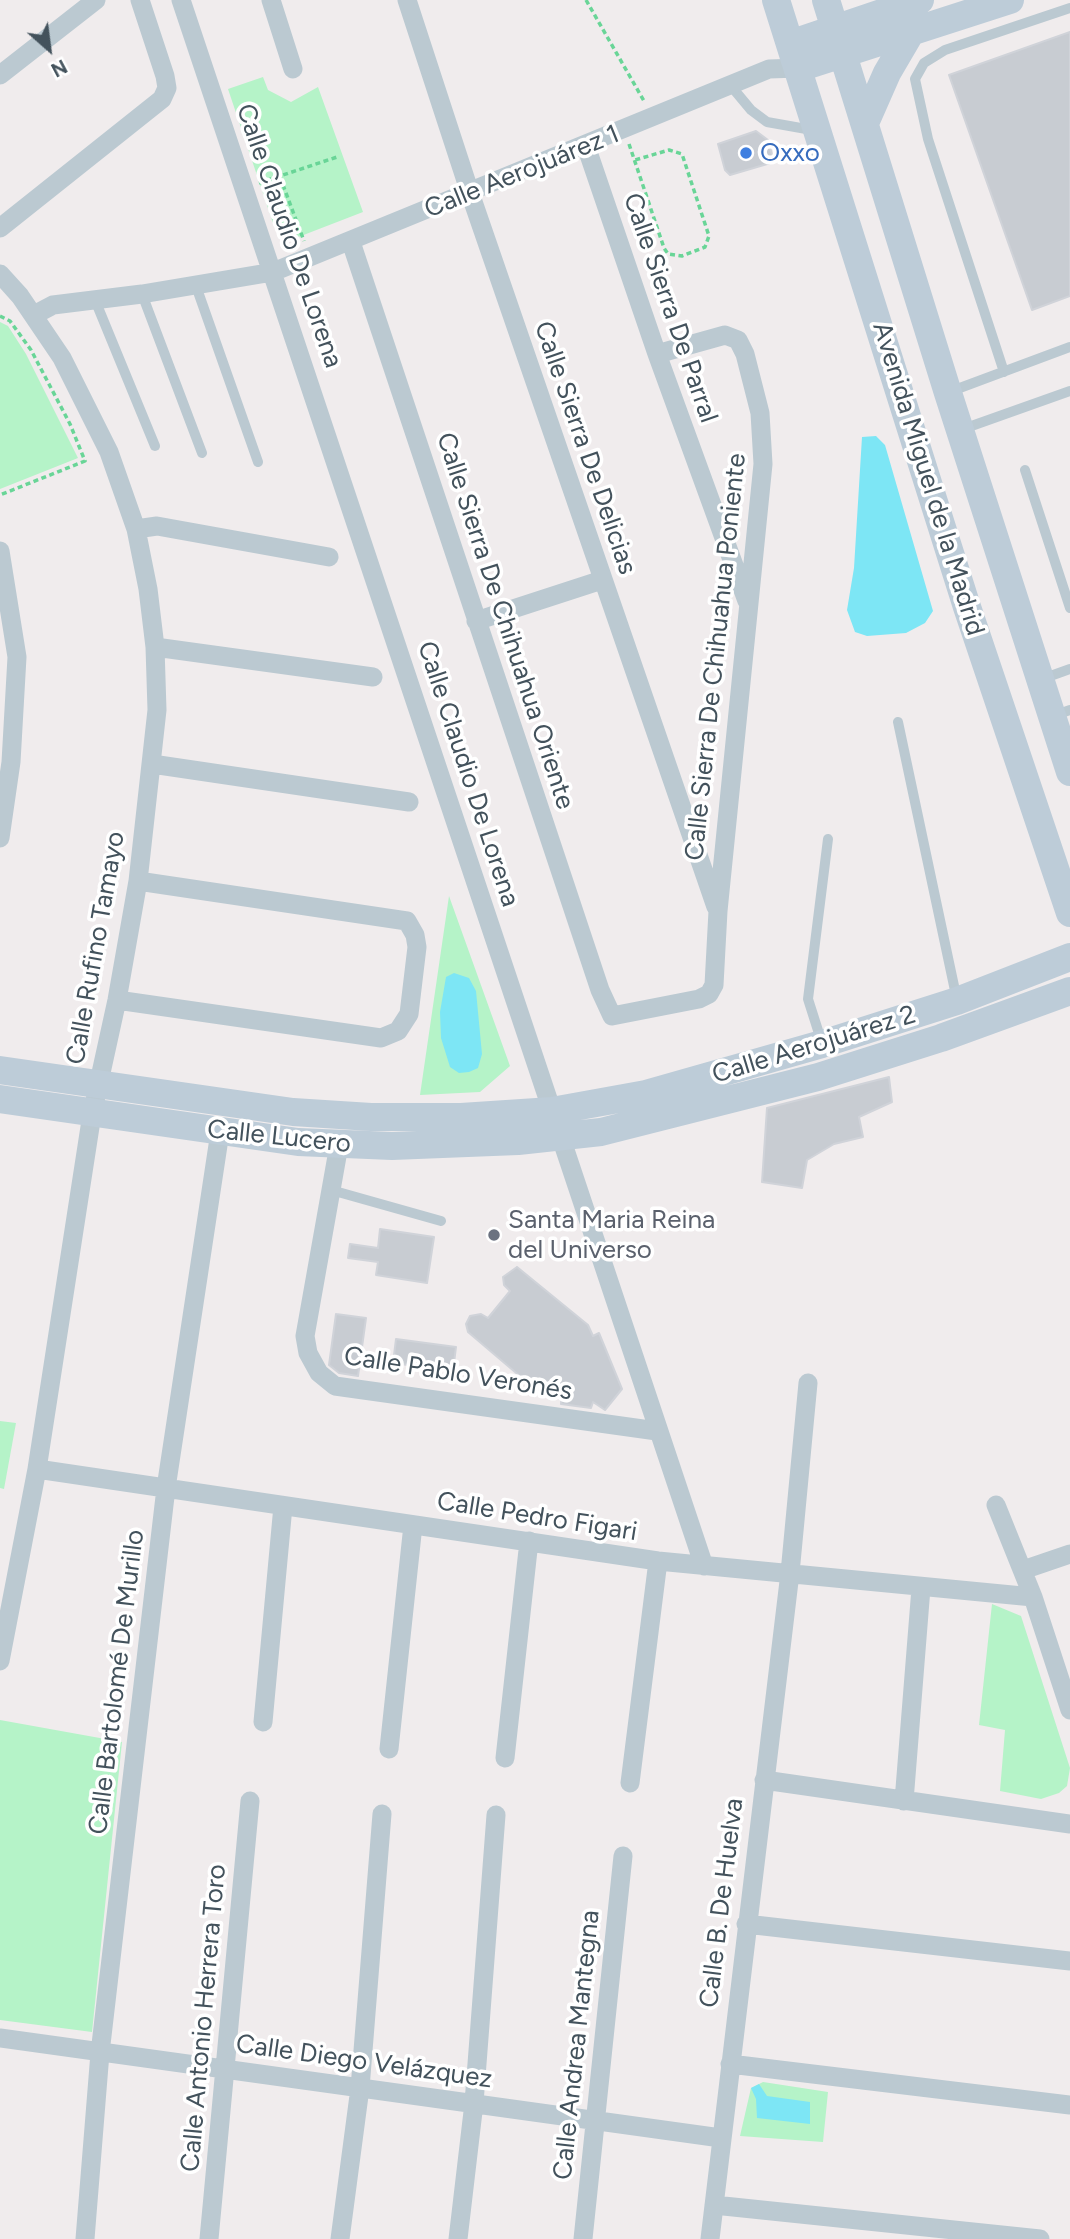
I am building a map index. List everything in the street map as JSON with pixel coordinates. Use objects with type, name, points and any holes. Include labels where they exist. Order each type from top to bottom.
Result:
[{"type":"street","points":[[0,75],[96,0]]},
{"type":"street","points":[[0,228],[162,99],[167,88],[165,76],[141,0]]},
{"type":"street","name":"Calle Claudio De Lorena","points":[[181,0],[704,1566]]},
{"type":"street","points":[[271,0],[293,69]]},
{"type":"street","name":"Calle Sierra De Delicias","points":[[407,0],[602,580],[718,911]]},
{"type":"street","name":"Avenida Miguel de la Madrid","points":[[776,0],[967,607],[1070,913]]},
{"type":"street","name":"Avenida Miguel de la Madrid","points":[[826,0],[960,431],[1041,679],[1061,713],[1070,772]]},
{"type":"street","points":[[839,41],[911,32],[1010,0]]},
{"type":"street","points":[[795,56],[839,41],[910,2]]},
{"type":"street","points":[[865,123],[887,73],[911,32]]},
{"type":"street","name":"Calle Aerojuárez 1","points":[[34,315],[53,305],[196,286],[273,272],[731,86],[795,56]]},
{"type":"street","name":"Calle Sierra De Parral","points":[[586,146],[657,354],[748,605]]},
{"type":"street","name":"Calle Sierra De Chihuahua Oriente","points":[[351,242],[600,990],[612,1016],[699,999],[713,990]]},
{"type":"street","name":"Calle Rufino Tamayo","points":[[0,274],[34,315],[85,400],[109,452],[136,529],[155,647],[157,710],[138,881],[117,1000],[92,1114],[37,1469],[0,1661]]},
{"type":"street","name":"Calle Sierra De Chihuahua Poniente","points":[[657,354],[732,336],[746,354],[764,442],[718,911],[713,990]]},
{"type":"street","points":[[136,529],[157,526],[330,557]]},
{"type":"street","points":[[0,551],[17,657],[11,762],[0,838]]},
{"type":"street","points":[[476,621],[602,580]]},
{"type":"street","points":[[155,647],[373,677]]},
{"type":"street","points":[[152,764],[409,802]]},
{"type":"street","points":[[117,1000],[381,1038],[398,1031],[408,1014],[417,947],[415,935],[407,921],[138,881]]},
{"type":"street","name":"Calle Aerojuárez 2","points":[[556,1123],[607,1104],[822,1044],[957,1001],[1070,957]]},
{"type":"street","name":"Calle Aerojuárez 2","points":[[556,1123],[601,1132],[818,1077],[941,1038],[1070,990]]},
{"type":"street","name":"Calle Lucero","points":[[0,1070],[251,1108],[358,1116],[461,1117],[556,1123]]},
{"type":"street","name":"Calle Lucero","points":[[0,1099],[220,1132],[339,1145],[449,1145],[556,1123]]},
{"type":"street","name":"Calle Bartolomé De Murillo","points":[[85,2239],[100,2053],[166,1488],[220,1132]]},
{"type":"street","name":"Calle Pablo Veronés","points":[[339,1145],[305,1336],[313,1364],[335,1386],[657,1431]]},
{"type":"street","name":"Calle B. De Huelva","points":[[710,2239],[720,2138],[790,1573],[808,1382]]},
{"type":"street","name":"Calle Pedro Figari","points":[[37,1469],[658,1561],[1033,1597]]},
{"type":"street","points":[[996,1504],[1033,1597],[1069,1703]]},
{"type":"street","points":[[263,1722],[284,1506]]},
{"type":"street","points":[[389,1749],[413,1525]]},
{"type":"street","points":[[505,1758],[530,1541]]},
{"type":"street","points":[[1023,1570],[1070,1554]]},
{"type":"street","points":[[629,1783],[658,1561]]},
{"type":"street","points":[[904,1801],[921,1588]]},
{"type":"street","points":[[764,1780],[1070,1824]]},
{"type":"street","name":"Calle Antonio Herrera Toro","points":[[209,2239],[227,2070],[250,1801]]},
{"type":"street","points":[[340,2239],[360,2088],[382,1814]]},
{"type":"street","points":[[458,2239],[474,2103],[496,1815]]},
{"type":"street","name":"Calle Andrea Mantegna","points":[[583,2239],[624,1856]]},
{"type":"street","points":[[746,1924],[1070,1961]]},
{"type":"street","name":"Calle Diego Velázquez","points":[[0,2038],[720,2138]]},
{"type":"street","points":[[730,2064],[1070,2105]]},
{"type":"street","points":[[714,2205],[1040,2239]]},
{"type":"lane","points":[[1004,372],[928,139],[915,79],[924,63],[945,50],[1070,8]]},
{"type":"lane","points":[[731,86],[751,110],[766,122],[791,129],[819,130]]},
{"type":"lane","points":[[196,286],[258,462]]},
{"type":"lane","points":[[142,294],[202,453]]},
{"type":"lane","points":[[95,300],[155,446]]},
{"type":"lane","points":[[948,393],[1070,347]]},
{"type":"lane","points":[[960,431],[1070,391]]},
{"type":"lane","points":[[1025,470],[1070,608]]},
{"type":"lane","points":[[1041,679],[1070,669]]},
{"type":"lane","points":[[898,722],[957,1001]]},
{"type":"lane","points":[[822,1044],[808,999],[828,839]]},
{"type":"lane","points":[[331,1190],[441,1221]]},
{"type":"path","points":[[586,0],[653,118]]},
{"type":"path","points":[[624,130],[668,254],[682,256],[705,247],[709,236],[682,154],[669,150],[635,160]]},
{"type":"path","points":[[245,188],[337,158]]},
{"type":"path","points":[[279,177],[310,258]]},
{"type":"path","points":[[0,317],[10,321],[31,350],[70,424],[85,461],[0,495]]},
{"type":"green space","points":[[263,77],[268,90],[291,102],[318,87],[363,212],[288,241],[273,223],[228,89]]},
{"type":"green space","points":[[0,322],[8,326],[26,354],[78,458],[0,489]]},
{"type":"green space","points":[[449,896],[510,1066],[480,1092],[420,1095]]},
{"type":"green space","points":[[0,1421],[16,1423],[4,1489],[0,1488]]},
{"type":"green space","points":[[992,1604],[1021,1616],[1070,1768],[1067,1786],[1059,1793],[1041,1799],[1000,1791],[1005,1730],[979,1725]]},
{"type":"green space","points":[[0,1720],[122,1742],[92,2032],[0,2020]]},
{"type":"green space","points":[[763,2082],[828,2092],[823,2142],[740,2136],[751,2088]]},
{"type":"water","points":[[876,436],[885,445],[933,611],[925,623],[906,633],[867,636],[855,632],[847,610],[854,568],[862,437]]},
{"type":"water","points":[[454,973],[469,978],[476,991],[482,1054],[478,1068],[469,1072],[459,1073],[450,1067],[441,1038],[440,1012],[446,977]]},
{"type":"water","points":[[759,2084],[767,2096],[810,2102],[810,2124],[757,2118],[756,2099],[751,2088]]},
{"type":"building","points":[[1070,32],[1070,296],[1032,310],[949,75]]},
{"type":"building","name":"Oxxo","points":[[756,131],[768,140],[774,162],[730,175],[725,170],[718,144]]},
{"type":"building","points":[[889,1077],[892,1102],[859,1117],[863,1137],[834,1144],[807,1160],[802,1188],[762,1182],[767,1108]]},
{"type":"building","points":[[380,1229],[434,1237],[427,1283],[376,1275],[378,1262],[348,1258],[350,1244],[378,1248]]},
{"type":"building","points":[[517,1267],[588,1325],[593,1336],[599,1333],[622,1389],[605,1410],[593,1402],[591,1408],[561,1404],[562,1394],[535,1389],[468,1332],[466,1324],[470,1316],[481,1314],[488,1318],[510,1291],[504,1285],[503,1277]]},
{"type":"building","points":[[336,1314],[366,1318],[358,1376],[339,1373],[329,1365]]},
{"type":"building","points":[[396,1339],[456,1347],[453,1371],[393,1363]]},
{"type":"place","name":"Oxxo","points":[[746,153]]},
{"type":"place","name":"Santa Maria Reina del Universo","points":[[494,1235]]}]
